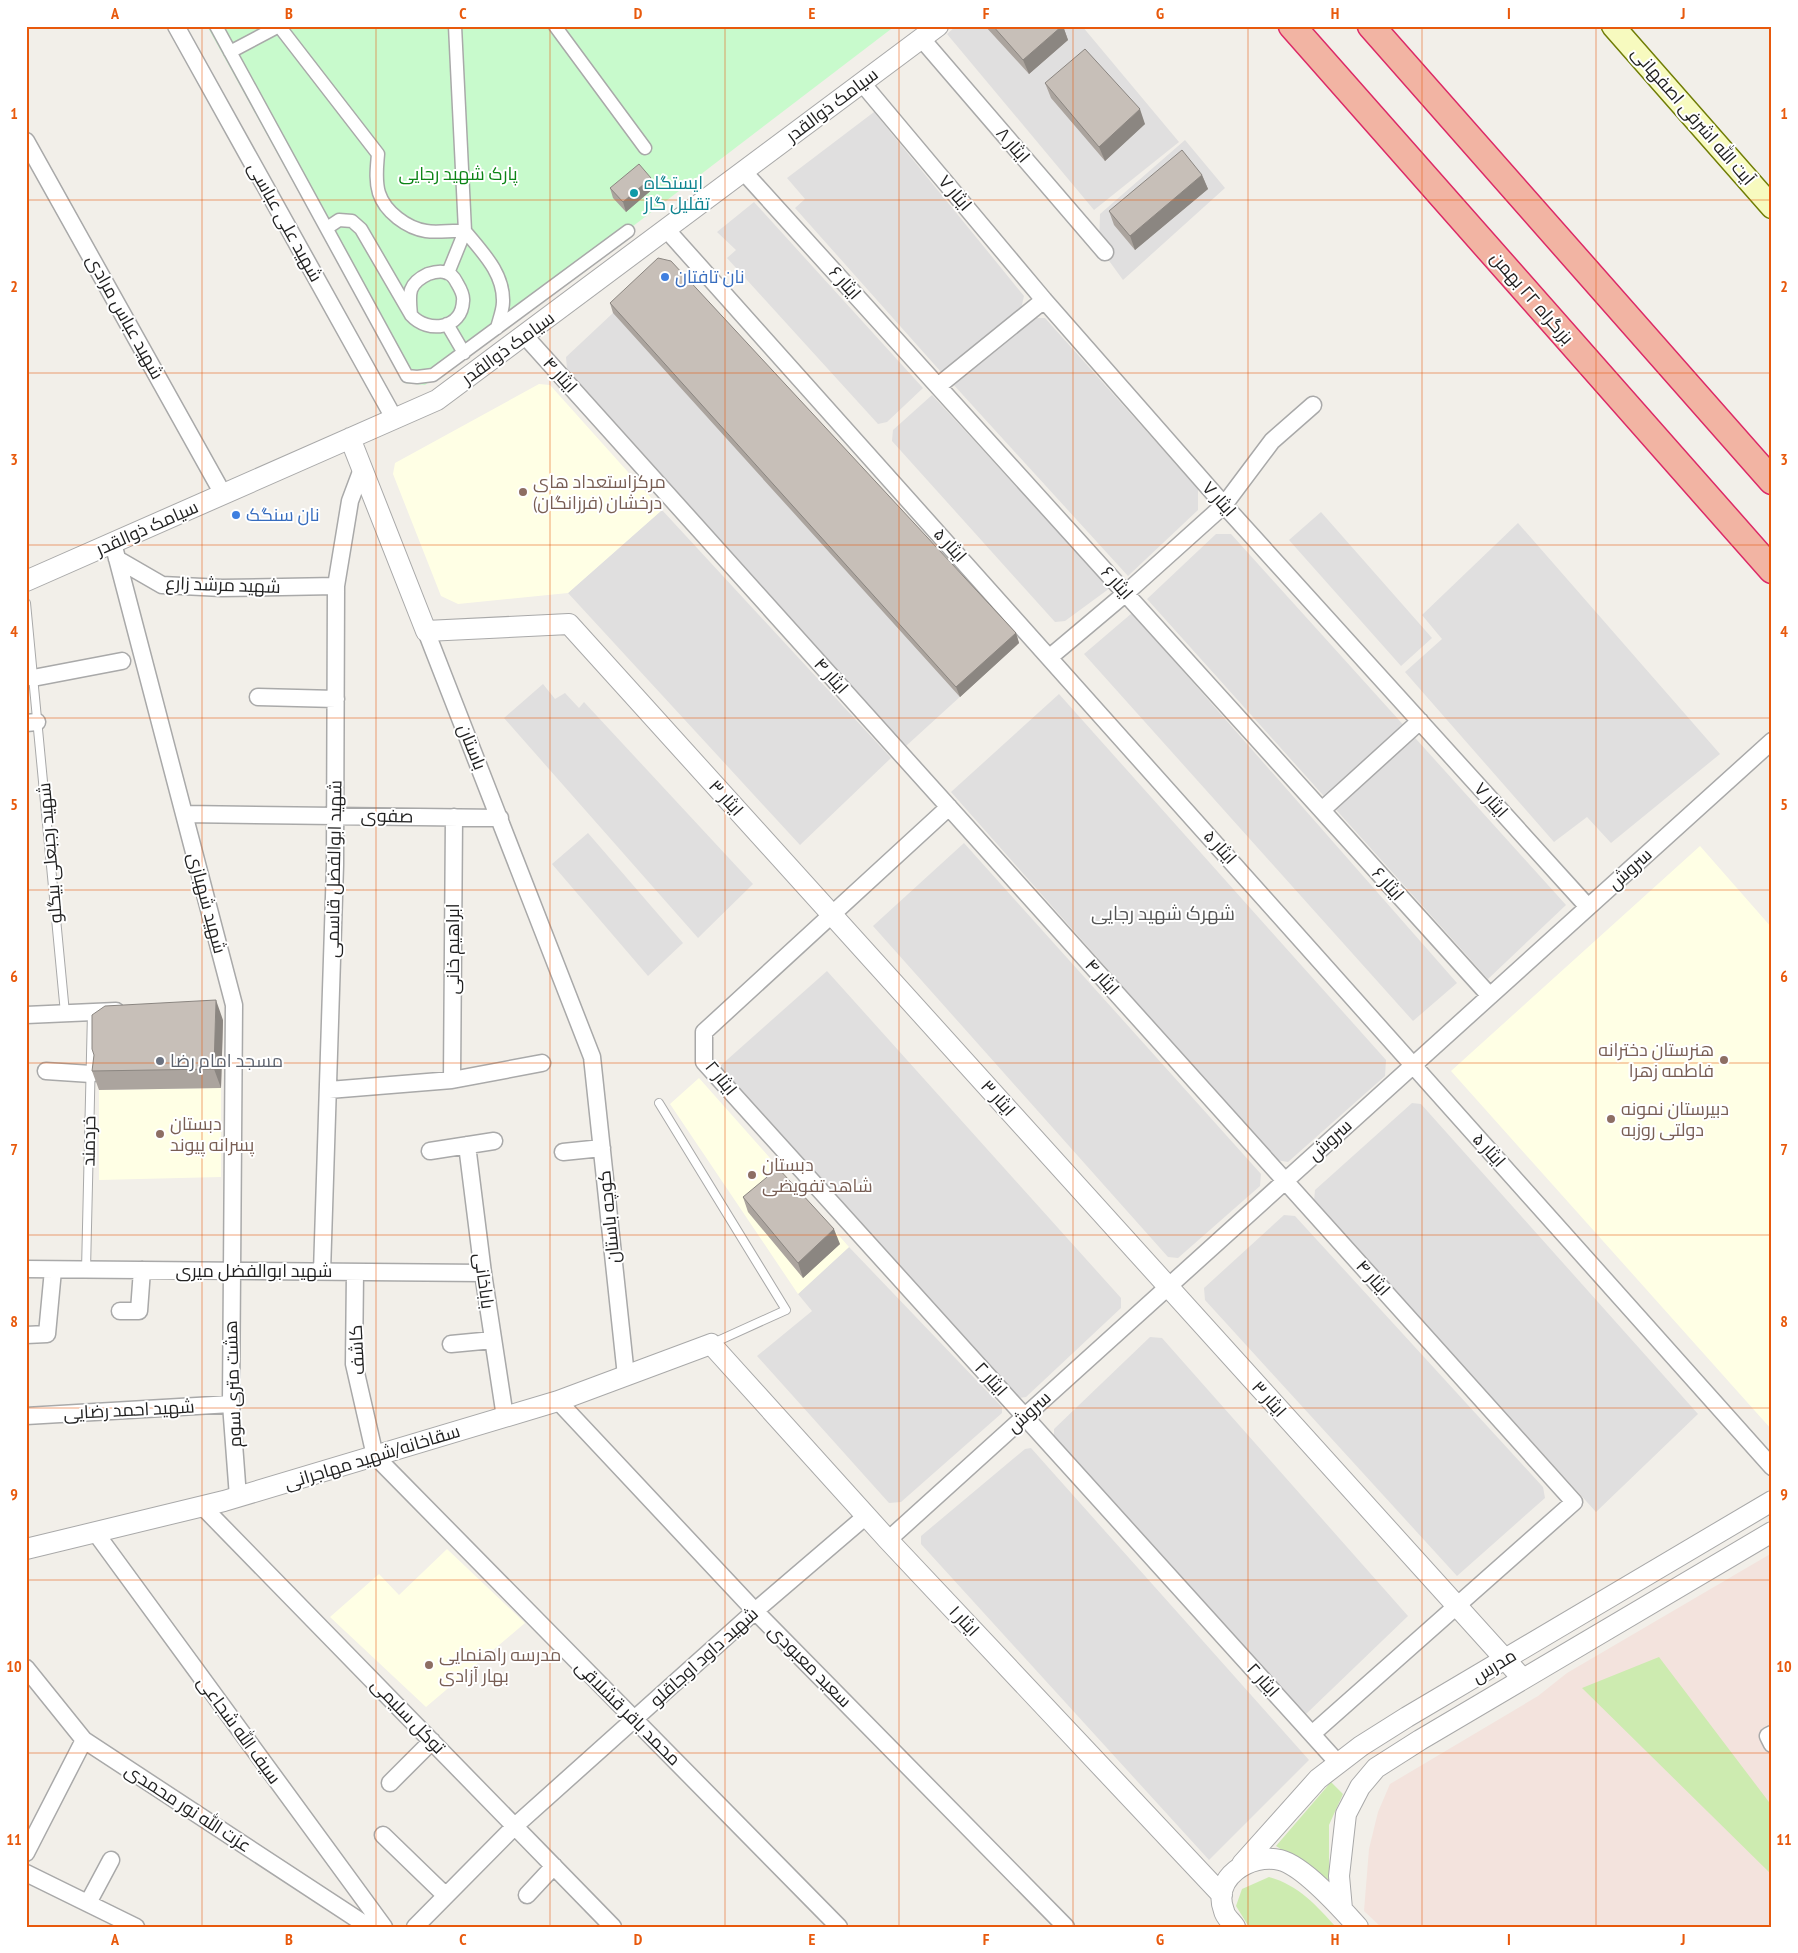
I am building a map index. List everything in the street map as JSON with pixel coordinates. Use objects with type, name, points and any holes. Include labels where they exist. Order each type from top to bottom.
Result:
[{"type":"highway","name":"بزرگراه ۲۲ بهمن","points":[[1292,26],[1772,570]]},
{"type":"highway","points":[[1371,26],[1772,481]]},
{"type":"main road","name":"آیت الله اشرفی اصفهانی","points":[[1614,26],[1772,207]]},
{"type":"street","name":"شهید علی عباسی","points":[[176,26],[394,418]]},
{"type":"street","points":[[216,26],[407,376],[433,375],[628,231]]},
{"type":"street","points":[[230,52],[279,26],[378,154],[377,176],[379,194],[390,210],[404,224],[427,231],[465,232],[490,262],[498,275],[502,288],[503,303],[497,328]]},
{"type":"street","points":[[448,273],[465,232],[455,26]]},
{"type":"street","points":[[555,26],[645,148]]},
{"type":"street","name":"سیامک ذوالقدر","points":[[26,581],[115,551],[223,494],[437,400],[938,26]]},
{"type":"street","name":"ایثار ۸","points":[[922,38],[1105,252]]},
{"type":"street","name":"ایثار ۷","points":[[862,83],[1044,300],[1224,505],[1588,907]]},
{"type":"street","name":"شهید عباس مرادی","points":[[26,141],[223,494]]},
{"type":"street","name":"ایثار ۶","points":[[743,171],[1490,996]]},
{"type":"street","points":[[327,228],[339,220],[352,221],[361,230],[411,315],[424,326],[432,327],[447,324],[454,320],[460,311],[464,301],[455,279],[448,273],[440,271],[432,272],[415,281],[410,291],[411,315]]},
{"type":"street","name":"ایثار ۵","points":[[666,229],[1772,1466]]},
{"type":"street","points":[[938,386],[1044,300]]},
{"type":"street","points":[[447,324],[464,353]]},
{"type":"street","name":"ایثار ۴","points":[[525,336],[1574,1502],[1457,1606]]},
{"type":"street","points":[[1050,658],[1224,505],[1272,441],[1313,405]]},
{"type":"street","name":"باستان","points":[[350,438],[592,1057]]},
{"type":"street","name":"شهید ابوالفضل قاسمی","points":[[322,1272],[336,816],[336,586],[350,501],[362,469]]},
{"type":"street","name":"شهید مرشد زارع","points":[[115,551],[162,585],[222,588],[336,586]]},
{"type":"street","name":"شهید شهبازی","points":[[115,551],[234,1005],[231,1271]]},
{"type":"street","name":"ایثار ۳","points":[[426,631],[569,624],[1523,1679]]},
{"type":"street","points":[[33,678],[122,661]]},
{"type":"street","points":[[258,697],[336,699]]},
{"type":"street","points":[[1322,810],[1420,721]]},
{"type":"street","name":"سروش","points":[[888,1540],[1772,741]]},
{"type":"street","points":[[832,914],[949,807]]},
{"type":"street","name":"صفوی","points":[[184,814],[500,818]]},
{"type":"street","name":"ابراهیم خانی","points":[[452,1080],[454,817]]},
{"type":"street","name":"ایثار ۲","points":[[832,914],[704,1032],[704,1062],[1338,1764]]},
{"type":"street","points":[[215,1006],[234,1005]]},
{"type":"street","points":[[26,1015],[130,1010]]},
{"type":"street","name":"کوچه باستان","points":[[592,1057],[626,1376]]},
{"type":"street","points":[[329,1090],[452,1080],[542,1063]]},
{"type":"street","points":[[46,1071],[91,1074]]},
{"type":"street","points":[[430,1151],[494,1141]]},
{"type":"street","name":"باباخانی","points":[[467,1145],[483,1273],[505,1417]]},
{"type":"street","points":[[563,1152],[602,1148]]},
{"type":"street","name":"شهید ابوالفضل میری","points":[[26,1269],[483,1273]]},
{"type":"street","points":[[26,1335],[47,1334],[53,1270]]},
{"type":"street","points":[[120,1311],[138,1312],[142,1270]]},
{"type":"street","name":"هشت متری سوم","points":[[231,1271],[231,1404],[238,1497]]},
{"type":"street","name":"کاشف","points":[[356,1272],[354,1364],[375,1456]]},
{"type":"street","points":[[451,1344],[493,1340]]},
{"type":"street","name":"سقاخانه/شهید مهاجرانی","points":[[26,1549],[238,1497],[558,1402],[711,1344]]},
{"type":"street","name":"ایثار ۱","points":[[711,1344],[888,1540],[1222,1895]]},
{"type":"street","name":"سعید معبودی","points":[[558,1402],[755,1611],[1066,1927]]},
{"type":"street","name":"شهید احمد رضایی","points":[[26,1416],[231,1404]]},
{"type":"street","name":"محمد باقر قشلاقی","points":[[375,1456],[839,1927]]},
{"type":"street","name":"مدرس","points":[[1222,1895],[1226,1881],[1318,1779],[1361,1746],[1504,1659],[1772,1501]]},
{"type":"street","name":"توکل سلیمی","points":[[202,1506],[613,1927]]},
{"type":"street","name":"شهید داود اوجاقلو","points":[[415,1927],[515,1826],[755,1611],[866,1516]]},
{"type":"street","name":"سیف الله شجاعی","points":[[95,1532],[384,1927]]},
{"type":"street","name":"مدرس","points":[[1342,1909],[1339,1876],[1346,1814],[1360,1787],[1376,1768],[1772,1532]]},
{"type":"street","points":[[1312,1734],[1457,1606]]},
{"type":"street","name":"عزت الله نور محمدی","points":[[26,1668],[84,1740],[369,1927]]},
{"type":"street","points":[[26,1853],[84,1740]]},
{"type":"street","points":[[390,1783],[432,1741]]},
{"type":"street","points":[[383,1835],[445,1895]]},
{"type":"street","points":[[1242,1864],[1262,1859],[1279,1860],[1292,1865],[1316,1884],[1358,1927]]},
{"type":"street","points":[[88,1903],[111,1860]]},
{"type":"street","points":[[527,1894],[554,1866]]},
{"type":"street","points":[[26,1873],[136,1927]]},
{"type":"street","points":[[1222,1895],[1224,1912],[1235,1927]]},
{"type":"lane","name":"شهید رجبعلی بیگلو","points":[[26,603],[33,678],[32,722],[65,1013]]},
{"type":"lane","name":"خردمند","points":[[86,1270],[92,1012]]},
{"type":"lane","points":[[659,1103],[786,1310],[711,1344]]},
{"type":"shaded area","points":[[956,26],[1082,26],[1179,142],[1094,210],[947,34]]},
{"type":"shaded area","points":[[874,112],[1024,296],[1021,309],[997,330],[941,372],[795,208],[805,199],[787,178]]},
{"type":"shaded area","points":[[1185,140],[1225,188],[1123,280],[1099,247],[1100,214]]},
{"type":"shaded area","points":[[754,202],[923,388],[887,422],[878,424],[727,258],[736,250],[717,232]]},
{"type":"shaded area","points":[[661,268],[851,462],[1019,643],[906,746],[567,369],[566,357]]},
{"type":"shaded area","points":[[1030,318],[1045,318],[1198,489],[1198,510],[1128,576],[952,383]]},
{"type":"shaded area","name":"مرکزاستعداد های درخشان (فرزانگان)","points":[[539,384],[550,385],[662,510],[568,593],[458,604],[441,596],[393,474],[395,463]]},
{"type":"shaded area","points":[[932,395],[1110,588],[1065,621],[1055,622],[892,441],[893,430]]},
{"type":"shaded area","points":[[662,510],[891,758],[800,845],[568,593]]},
{"type":"shaded area","points":[[1321,512],[1432,638],[1401,666],[1289,540]]},
{"type":"shaded area","points":[[1518,523],[1720,754],[1611,843],[1587,817],[1554,842],[1405,672],[1442,639],[1422,615]]},
{"type":"shaded area","points":[[1216,534],[1231,534],[1566,905],[1488,979],[1147,599]]},
{"type":"shaded area","points":[[1132,613],[1457,983],[1413,1021],[1084,654]]},
{"type":"shaded area","points":[[543,684],[555,699],[565,693],[579,708],[584,702],[753,884],[698,938],[504,718]]},
{"type":"shaded area","points":[[1059,694],[1386,1060],[1385,1076],[1288,1162],[1276,1160],[951,792]]},
{"type":"shaded area","points":[[588,833],[683,943],[648,976],[552,864]]},
{"type":"shaded area","points":[[964,843],[1261,1174],[1260,1186],[1178,1258],[1168,1257],[873,926]]},
{"type":"shaded area","points":[[1700,846],[1772,928],[1772,1430],[1451,1071]]},
{"type":"shaded area","points":[[827,971],[1121,1298],[1121,1308],[1026,1397],[1019,1398],[719,1067]]},
{"type":"shaded area","name":"دبستان شاهد تفویضی","points":[[699,1078],[849,1247],[798,1294],[670,1104]]},
{"type":"shaded area","name":"دبستان پسرانه پیوند","points":[[221,1088],[221,1177],[99,1180],[99,1090]]},
{"type":"shaded area","points":[[1412,1103],[1421,1104],[1698,1414],[1596,1512],[1314,1201],[1315,1190]]},
{"type":"shaded area","points":[[1284,1215],[1295,1216],[1543,1487],[1545,1498],[1457,1576],[1205,1300],[1204,1288]]},
{"type":"shaded area","points":[[849,1247],[1002,1407],[1002,1413],[901,1502],[889,1503],[757,1356],[812,1311],[798,1294]]},
{"type":"shaded area","points":[[1150,1337],[1162,1338],[1408,1616],[1305,1715],[1054,1438],[1054,1429]]},
{"type":"shaded area","points":[[1031,1448],[1309,1760],[1209,1860],[921,1544],[921,1536],[1025,1449]]},
{"type":"shaded area","name":"مدرسه راهنمایی بهار آزادی","points":[[447,1549],[525,1623],[426,1707],[330,1617],[379,1574],[399,1595]]},
{"type":"shaded area","points":[[1772,1553],[1772,1927],[1381,1927],[1364,1911],[1369,1849],[1378,1812],[1390,1784],[1538,1696],[1567,1673]]},
{"type":"green space","name":"پارک شهید رجایی","points":[[207,26],[895,26],[425,385],[404,383]]},
{"type":"green space","points":[[1659,1657],[1772,1806],[1772,1875],[1582,1688]]},
{"type":"green space","points":[[1331,1782],[1343,1794],[1329,1825],[1329,1880],[1276,1846]]},
{"type":"green space","points":[[1269,1877],[1298,1891],[1314,1904],[1336,1927],[1249,1927],[1236,1906],[1242,1889]]},
{"type":"building","points":[[993,26],[1062,26],[1023,60]]},
{"type":"building","points":[[1085,49],[1140,109],[1099,147],[1045,83]]},
{"type":"building","points":[[1182,150],[1202,175],[1130,236],[1109,211]]},
{"type":"building","points":[[639,164],[651,178],[623,202],[610,188]]},
{"type":"building","points":[[658,258],[671,261],[1016,633],[956,687],[610,303]]},
{"type":"building","name":"مسجد امام رضا","points":[[216,1000],[214,1069],[92,1071],[94,1055],[92,1049],[92,1015],[105,1006]]},
{"type":"building","points":[[778,1168],[834,1229],[798,1263],[743,1197]]},
{"type":"place","name":"ایستگاه تقلیل گاز","points":[[634,193]]},
{"type":"place","name":"نان تافتان","points":[[665,277]]},
{"type":"place","name":"مرکزاستعداد های درخشان (فرزانگان)","points":[[523,492]]},
{"type":"place","name":"نان سنگک","points":[[236,515]]},
{"type":"place","name":"هنرستان دخترانه فاطمه زهرا","points":[[1724,1060]]},
{"type":"place","name":"مسجد امام رضا","points":[[160,1061]]},
{"type":"place","name":"دبیرستان نمونه دولتی روزبه","points":[[1611,1119]]},
{"type":"place","name":"دبستان پسرانه پیوند","points":[[160,1134]]},
{"type":"place","name":"دبستان شاهد تفویضی","points":[[752,1175]]},
{"type":"place","name":"مدرسه راهنمایی بهار آزادی","points":[[429,1665]]},
{"type":"district","name":"شهرک شهید رجایی","points":[[1163,913]]}]
